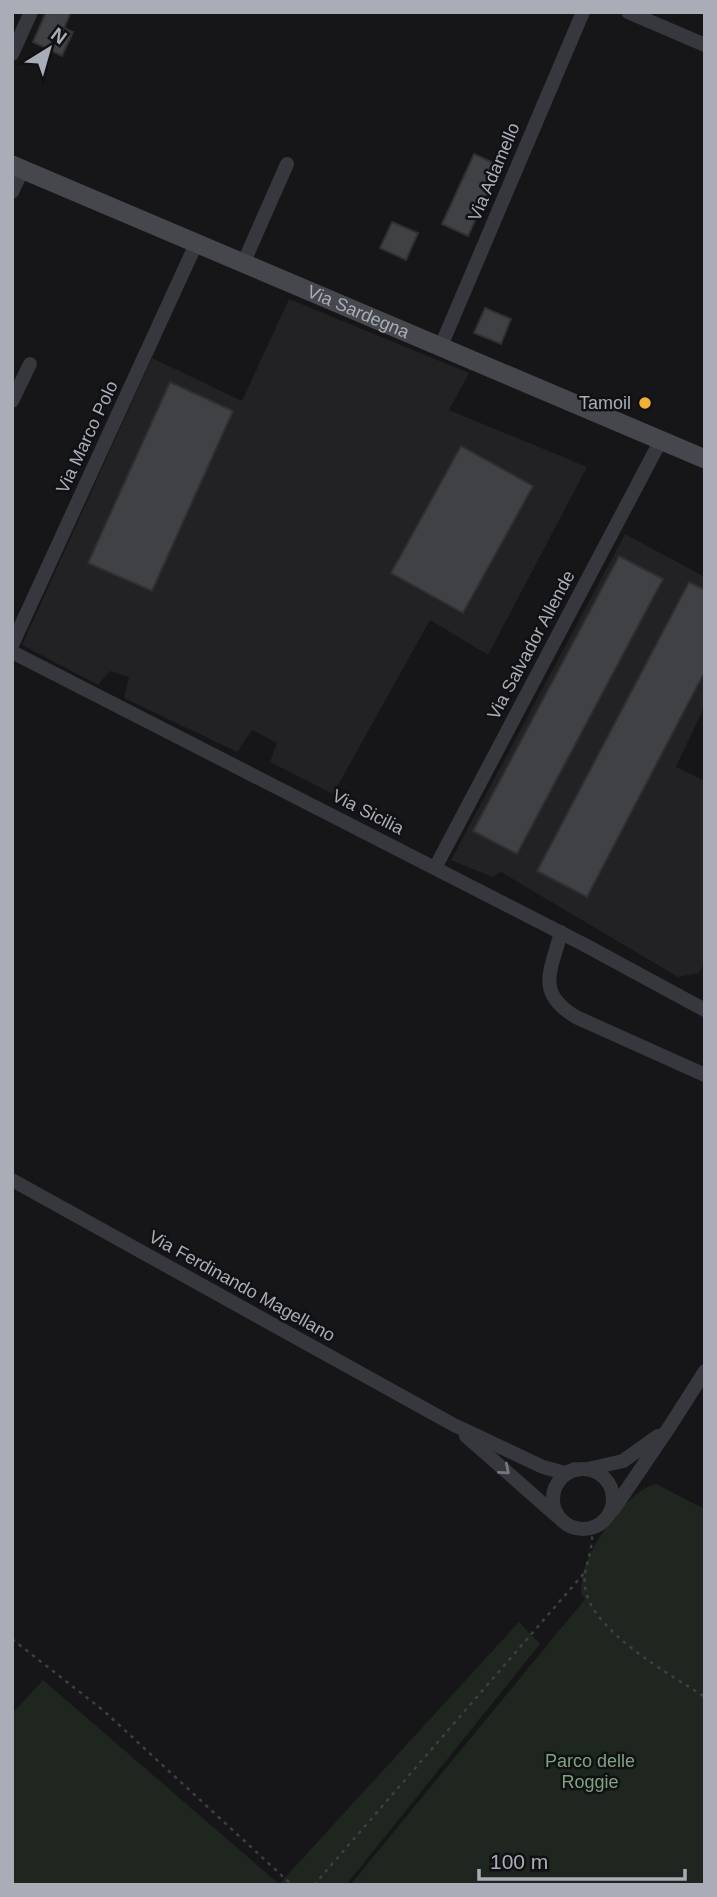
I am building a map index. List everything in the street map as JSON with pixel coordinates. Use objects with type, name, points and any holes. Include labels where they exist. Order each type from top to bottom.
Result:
[{"type":"street","points":[[12,54],[31,12]]},
{"type":"street","name":"Via Adamello","points":[[442,346],[583,12]]},
{"type":"street","points":[[628,12],[705,45]]},
{"type":"street","points":[[243,264],[287,164]]},
{"type":"street","points":[[12,192],[18,167]]},
{"type":"street","name":"Via Sardegna","points":[[18,167],[705,459]]},
{"type":"street","name":"Via Marco Polo","points":[[12,646],[196,244]]},
{"type":"street","points":[[12,401],[30,364]]},
{"type":"street","name":"Via Salvador Allende","points":[[435,868],[661,440]]},
{"type":"street","name":"Via Sicilia","points":[[12,652],[561,932],[705,1010]]},
{"type":"street","points":[[561,932],[549,982],[551,996],[559,1007],[705,1074]]},
{"type":"street","name":"Via Ferdinando Magellano","points":[[12,1180],[454,1425],[543,1467],[565,1473],[623,1461],[670,1426]]},
{"type":"street","points":[[610,1514],[613,1505],[611,1485],[605,1477],[581,1469],[566,1473],[554,1489],[554,1508],[558,1517],[573,1528],[592,1528],[605,1520],[610,1514],[670,1426],[705,1371]]},
{"type":"street","name":"Via Ferdinando Magellano","points":[[454,1425],[558,1517]]},
{"type":"path","points":[[592,1528],[594,1536],[584,1584],[592,1607],[651,1663],[705,1697]]},
{"type":"path","points":[[314,1885],[586,1572]]},
{"type":"path","points":[[12,1639],[104,1711],[292,1885]]},
{"type":"shaded area","points":[[289,299],[469,373],[449,410],[587,467],[488,655],[430,620],[333,794],[270,762],[277,743],[252,730],[237,752],[124,698],[129,677],[110,671],[98,685],[22,645],[152,358],[242,401]]},
{"type":"shaded area","points":[[625,534],[705,577],[705,705],[676,767],[705,781],[705,962],[699,973],[678,977],[501,872],[492,877],[451,860]]},
{"type":"green space","name":"Parco delle Roggie","points":[[656,1484],[705,1509],[705,1885],[350,1885],[585,1599],[581,1594],[582,1577],[589,1556],[604,1531],[635,1495]]},
{"type":"green space","points":[[519,1622],[540,1644],[346,1885],[12,1885],[12,1714],[43,1680],[279,1884]]},
{"type":"building","points":[[46,12],[71,12],[64,28],[73,32],[62,56],[33,42]]},
{"type":"building","points":[[474,154],[500,166],[468,236],[442,224]]},
{"type":"building","points":[[392,222],[418,233],[406,260],[380,248]]},
{"type":"building","points":[[485,308],[511,319],[501,344],[474,333]]},
{"type":"building","points":[[170,382],[233,411],[152,591],[88,563]]},
{"type":"building","points":[[461,446],[533,486],[463,613],[391,573]]},
{"type":"building","points":[[619,556],[663,579],[517,854],[473,831]]},
{"type":"building","points":[[689,582],[705,590],[705,671],[587,897],[537,871]]},
{"type":"place","name":"Tamoil","points":[[645,403]]}]
